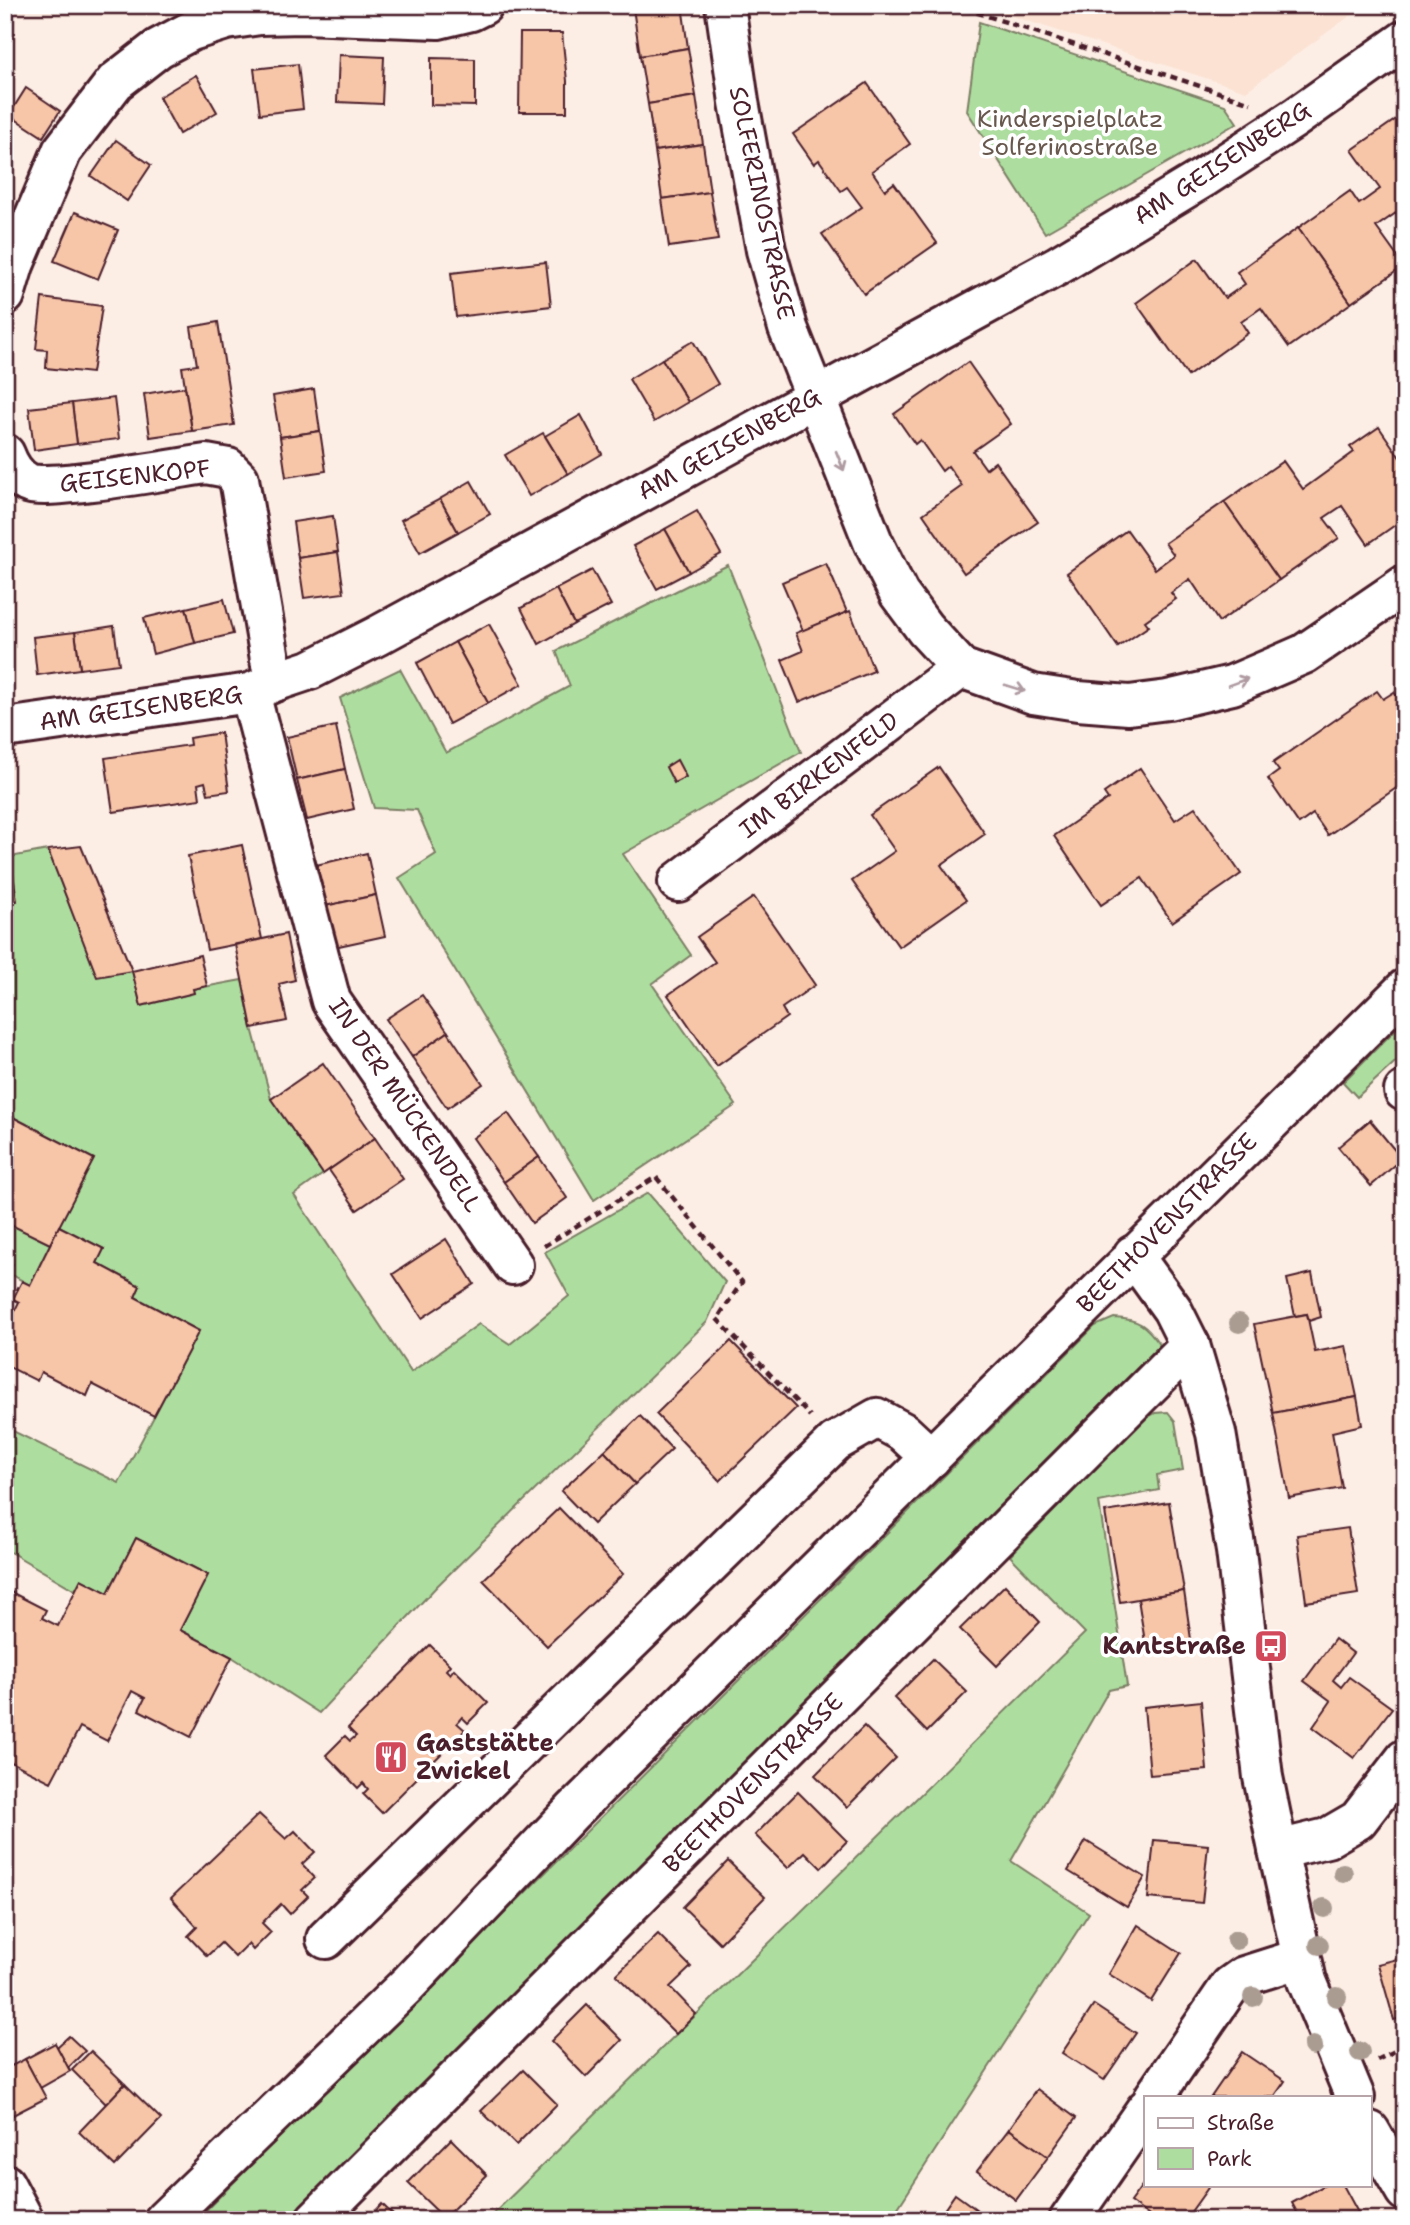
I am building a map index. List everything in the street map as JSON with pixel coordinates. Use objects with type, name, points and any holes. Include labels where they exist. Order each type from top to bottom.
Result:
[{"type":"street","points":[[5,295],[14,265],[62,151],[115,82],[159,48],[191,31],[226,20],[260,15],[438,19],[471,11],[483,5]]},
{"type":"street","name":"SOLFERINOSTRASSE","points":[[725,5],[739,102],[766,250],[788,328],[814,398]]},
{"type":"street","name":"AM GEISENBERG","points":[[5,728],[262,687],[310,670],[1057,266],[1203,178],[1295,118],[1405,40]]},
{"type":"street","points":[[814,398],[873,542],[898,594],[925,629],[961,668],[993,682],[1033,694],[1129,705],[1168,700],[1232,685],[1304,654],[1405,585]]},
{"type":"street","name":"GEISENKOPF","points":[[5,454],[9,467],[29,484],[55,485],[206,464],[228,468],[239,479],[262,687]]},
{"type":"street","name":"IM BIRKENFELD","points":[[678,882],[961,668]]},
{"type":"street","name":"IN DER MÜCKENDELL","points":[[262,687],[331,1001],[513,1265]]},
{"type":"street","name":"BEETHOVENSTRASSE","points":[[164,2220],[407,1985],[573,1811],[1405,989]]},
{"type":"street","points":[[1133,1255],[1172,1309],[1190,1345],[1216,1433],[1245,1614],[1263,1777],[1278,1850],[1301,1958],[1321,2019],[1355,2096]]},
{"type":"street","name":"BEETHOVENSTRASSE","points":[[315,2220],[1190,1345]]},
{"type":"street","points":[[326,1938],[835,1442],[877,1418],[903,1432],[931,1458]]},
{"type":"street","points":[[1278,1850],[1327,1838],[1358,1820],[1405,1759]]},
{"type":"street","points":[[1155,2096],[1230,1986],[1244,1976],[1301,1958]]},
{"type":"street","points":[[1069,2220],[1144,2112]]},
{"type":"street","points":[[1372,2134],[1405,2191]]},
{"type":"street","points":[[5,2184],[24,2220]]},
{"type":"path","points":[[954,5],[1295,118]]},
{"type":"path","points":[[513,1265],[656,1177],[742,1282],[717,1319],[835,1442]]},
{"type":"path","points":[[5,1282],[18,1289]]},
{"type":"path","points":[[1376,2061],[1405,2046]]},
{"type":"shaded area","points":[[978,5],[1365,5],[1246,91]]},
{"type":"green space","name":"Kinderspielplatz Solferinostraße","points":[[979,22],[1225,105],[1237,123],[1045,233],[967,111]]},
{"type":"green space","points":[[728,565],[801,752],[623,854],[691,955],[652,984],[736,1105],[594,1200],[399,878],[436,854],[417,810],[374,808],[340,698],[400,669],[446,753],[570,686],[556,651]]},
{"type":"green space","points":[[48,850],[97,976],[132,971],[141,1006],[193,993],[193,989],[242,980],[271,1099],[323,1174],[294,1195],[411,1372],[479,1324],[510,1344],[569,1296],[545,1252],[648,1193],[725,1282],[707,1322],[437,1586],[319,1713],[232,1657],[180,1630],[208,1575],[136,1538],[108,1593],[81,1579],[75,1590],[5,1549],[5,1427],[119,1483],[199,1331],[135,1297],[140,1286],[97,1263],[104,1249],[59,1226],[94,1159],[5,1113],[5,903],[10,857]]},
{"type":"green space","points":[[1405,1020],[1405,1053],[1357,1097],[1343,1082]]},
{"type":"green space","points":[[5,1222],[50,1244],[30,1285],[9,1273],[13,1264],[5,1260]]},
{"type":"green space","points":[[1114,1318],[1141,1324],[1160,1345],[288,2220],[196,2220],[1095,1326]]},
{"type":"green space","points":[[1168,1412],[1175,1421],[1183,1470],[1157,1475],[1159,1490],[1099,1502],[1127,1686],[1109,1690],[1011,1861],[1089,1913],[890,2220],[487,2220],[1085,1633],[1010,1556],[1144,1419],[1155,1413]]},
{"type":"building","points":[[682,5],[688,48],[640,56],[633,8]]},
{"type":"building","points":[[520,33],[562,33],[567,112],[519,112]]},
{"type":"building","points":[[688,48],[696,96],[648,104],[640,56]]},
{"type":"building","points":[[339,55],[384,57],[382,104],[337,102]]},
{"type":"building","points":[[431,58],[475,59],[475,106],[431,105]]},
{"type":"building","points":[[298,64],[303,109],[260,114],[254,69]]},
{"type":"building","points":[[196,75],[217,112],[179,134],[159,97]]},
{"type":"building","points":[[867,83],[910,144],[872,171],[885,190],[894,183],[937,243],[864,294],[822,234],[862,207],[847,187],[841,191],[819,160],[814,164],[793,134]]},
{"type":"building","points":[[26,88],[60,111],[43,137],[9,115]]},
{"type":"building","points":[[696,96],[703,144],[655,151],[648,104]]},
{"type":"building","points":[[1405,113],[1405,221],[1402,222],[1396,213],[1376,227],[1404,266],[1351,303],[1298,228],[1350,191],[1359,204],[1380,189],[1352,150]]},
{"type":"building","points":[[116,140],[151,165],[127,201],[91,176]]},
{"type":"building","points":[[703,144],[710,192],[662,199],[655,151]]},
{"type":"building","points":[[710,192],[718,240],[669,247],[662,199]]},
{"type":"building","points":[[75,212],[118,230],[98,279],[54,261]]},
{"type":"building","points":[[1298,228],[1351,303],[1289,347],[1261,308],[1241,322],[1248,333],[1188,376],[1136,303],[1197,259],[1225,298],[1245,284],[1237,272]]},
{"type":"building","points":[[546,262],[551,306],[456,317],[451,273]]},
{"type":"building","points":[[42,298],[102,306],[92,373],[46,368],[47,350],[36,349]]},
{"type":"building","points":[[218,322],[234,425],[192,431],[182,367],[197,365],[191,327]]},
{"type":"building","points":[[693,341],[718,384],[688,402],[662,359]]},
{"type":"building","points":[[662,359],[688,402],[654,422],[629,379]]},
{"type":"building","points":[[968,362],[1011,424],[973,451],[986,469],[995,462],[1038,522],[964,573],[923,514],[962,486],[948,466],[942,471],[920,440],[915,444],[894,414]]},
{"type":"building","points":[[185,387],[192,431],[150,437],[144,394]]},
{"type":"building","points":[[314,389],[320,431],[280,437],[273,396]]},
{"type":"building","points":[[114,398],[119,439],[77,444],[72,403]]},
{"type":"building","points":[[72,403],[77,444],[34,450],[29,408]]},
{"type":"building","points":[[581,415],[602,454],[568,474],[545,436]]},
{"type":"building","points":[[1379,427],[1405,465],[1405,518],[1368,544],[1342,506],[1324,518],[1339,538],[1279,580],[1224,502],[1283,461],[1303,489],[1354,452],[1350,447]]},
{"type":"building","points":[[320,431],[326,471],[286,477],[280,437]]},
{"type":"building","points":[[543,433],[568,474],[529,496],[505,455]]},
{"type":"building","points":[[471,481],[490,514],[458,532],[440,499]]},
{"type":"building","points":[[440,499],[458,532],[420,553],[401,520]]},
{"type":"building","points":[[1224,502],[1279,580],[1219,622],[1190,579],[1171,593],[1176,599],[1145,621],[1149,626],[1118,647],[1067,573],[1127,530],[1155,569],[1174,555],[1165,543]]},
{"type":"building","points":[[697,511],[721,554],[689,572],[665,529]]},
{"type":"building","points":[[333,516],[338,552],[298,558],[293,522]]},
{"type":"building","points":[[665,529],[689,572],[657,589],[633,546]]},
{"type":"building","points":[[338,552],[344,593],[304,598],[298,558]]},
{"type":"building","points":[[826,563],[847,612],[803,631],[782,582]]},
{"type":"building","points":[[592,570],[611,605],[574,624],[556,589]]},
{"type":"building","points":[[556,589],[574,624],[539,644],[521,608]]},
{"type":"building","points":[[224,599],[233,634],[195,643],[186,608]]},
{"type":"building","points":[[186,608],[195,643],[153,654],[144,618]]},
{"type":"building","points":[[850,611],[874,671],[799,702],[782,660],[803,651],[796,633]]},
{"type":"building","points":[[489,624],[522,684],[488,703],[455,642]]},
{"type":"building","points":[[114,626],[119,664],[80,669],[75,632]]},
{"type":"building","points":[[75,632],[80,669],[37,675],[33,637]]},
{"type":"building","points":[[455,642],[488,703],[449,724],[417,663]]},
{"type":"building","points":[[1377,691],[1383,699],[1394,692],[1405,707],[1405,782],[1328,835],[1313,814],[1299,824],[1268,779],[1279,771],[1273,763]]},
{"type":"building","points":[[336,726],[345,769],[297,780],[287,737]]},
{"type":"building","points":[[221,733],[229,791],[208,794],[205,782],[198,784],[200,799],[113,812],[105,758],[190,745],[189,738]]},
{"type":"building","points":[[677,760],[686,777],[674,783],[666,767]]},
{"type":"building","points":[[939,767],[985,834],[941,865],[966,900],[899,947],[852,881],[895,851],[870,815]]},
{"type":"building","points":[[1140,768],[1175,820],[1195,807],[1241,874],[1172,922],[1142,878],[1101,905],[1054,836],[1108,799],[1104,793]]},
{"type":"building","points":[[345,769],[354,809],[307,820],[297,780]]},
{"type":"building","points":[[7,834],[17,901],[5,903],[5,835]]},
{"type":"building","points":[[242,845],[262,939],[207,950],[188,856]]},
{"type":"building","points":[[81,846],[132,971],[97,977],[48,850]]},
{"type":"building","points":[[367,853],[376,895],[325,906],[316,865]]},
{"type":"building","points":[[376,895],[385,936],[334,947],[325,906]]},
{"type":"building","points":[[754,897],[815,985],[782,1008],[787,1017],[717,1066],[668,995],[715,962],[697,937]]},
{"type":"building","points":[[286,934],[295,980],[279,984],[287,1021],[252,1028],[235,945]]},
{"type":"building","points":[[200,955],[207,986],[193,989],[194,993],[141,1006],[132,971]]},
{"type":"building","points":[[422,995],[448,1032],[412,1057],[386,1019]]},
{"type":"building","points":[[448,1032],[483,1084],[447,1108],[412,1057]]},
{"type":"building","points":[[323,1063],[375,1138],[323,1174],[271,1099]]},
{"type":"building","points":[[5,1113],[94,1159],[50,1244],[5,1222]]},
{"type":"building","points":[[508,1113],[539,1157],[504,1182],[473,1138]]},
{"type":"building","points":[[1370,1120],[1402,1159],[1371,1186],[1338,1147]]},
{"type":"building","points":[[375,1138],[403,1179],[357,1210],[329,1170]]},
{"type":"building","points":[[539,1157],[567,1198],[532,1223],[504,1182]]},
{"type":"building","points":[[59,1226],[104,1249],[97,1263],[140,1286],[135,1297],[199,1331],[154,1416],[92,1384],[87,1396],[41,1372],[37,1381],[5,1365],[5,1330],[19,1302],[13,1299],[22,1281],[30,1285]]},
{"type":"building","points":[[446,1239],[474,1284],[422,1318],[393,1274]]},
{"type":"building","points":[[1312,1273],[1321,1317],[1309,1321],[1307,1314],[1295,1316],[1287,1279]]},
{"type":"building","points":[[1307,1314],[1315,1352],[1346,1346],[1357,1397],[1273,1413],[1254,1324]]},
{"type":"building","points":[[731,1341],[796,1408],[720,1481],[656,1414]]},
{"type":"building","points":[[1357,1397],[1362,1425],[1332,1432],[1342,1488],[1289,1498],[1273,1413]]},
{"type":"building","points":[[640,1416],[672,1449],[635,1484],[604,1451]]},
{"type":"building","points":[[604,1451],[635,1484],[593,1524],[561,1491]]},
{"type":"building","points":[[1169,1502],[1184,1591],[1120,1602],[1105,1512]]},
{"type":"building","points":[[559,1508],[623,1574],[547,1646],[483,1580]]},
{"type":"building","points":[[1348,1528],[1358,1594],[1306,1602],[1297,1535]]},
{"type":"building","points":[[136,1538],[208,1575],[180,1630],[232,1657],[191,1737],[139,1710],[145,1698],[132,1691],[107,1741],[80,1727],[51,1782],[5,1759],[5,1589],[46,1610],[42,1618],[58,1626],[81,1579],[108,1593]]},
{"type":"building","points":[[1005,1585],[1040,1622],[997,1666],[960,1629]]},
{"type":"building","points":[[1184,1591],[1192,1646],[1147,1654],[1138,1599]]},
{"type":"building","points":[[1335,1639],[1353,1653],[1333,1680],[1341,1687],[1349,1677],[1392,1708],[1354,1758],[1313,1727],[1331,1701],[1304,1681]]},
{"type":"building","points":[[430,1645],[450,1665],[446,1670],[450,1674],[454,1669],[488,1703],[468,1723],[462,1717],[457,1723],[465,1730],[382,1813],[363,1794],[368,1789],[363,1783],[358,1788],[326,1755],[345,1736],[350,1741],[356,1736],[348,1728]]},
{"type":"building","points":[[933,1659],[967,1692],[927,1732],[894,1698]]},
{"type":"building","points":[[1201,1701],[1207,1770],[1150,1775],[1144,1707]]},
{"type":"building","points":[[864,1726],[896,1758],[847,1807],[815,1775]]},
{"type":"building","points":[[798,1792],[847,1841],[821,1868],[805,1852],[788,1868],[755,1835]]},
{"type":"building","points":[[259,1814],[286,1839],[295,1831],[315,1852],[302,1864],[315,1878],[302,1890],[308,1896],[290,1914],[281,1904],[262,1923],[271,1932],[253,1950],[248,1944],[235,1957],[221,1943],[207,1956],[188,1936],[197,1927],[171,1898]]},
{"type":"building","points":[[1154,1840],[1208,1845],[1202,1903],[1148,1898]]},
{"type":"building","points":[[1086,1841],[1145,1877],[1127,1907],[1068,1871]]},
{"type":"building","points":[[728,1861],[765,1897],[720,1943],[683,1907]]},
{"type":"building","points":[[1138,1925],[1181,1953],[1151,2001],[1109,1974]]},
{"type":"building","points":[[658,1934],[691,1967],[670,1987],[696,2014],[676,2034],[616,1975]]},
{"type":"building","points":[[1405,1957],[1405,2017],[1394,2020],[1378,1964]]},
{"type":"building","points":[[587,2005],[622,2040],[586,2077],[551,2041]]},
{"type":"building","points":[[1094,2005],[1136,2033],[1104,2080],[1062,2053]]},
{"type":"building","points":[[69,2036],[85,2051],[68,2068],[57,2047]]},
{"type":"building","points":[[55,2043],[70,2071],[40,2088],[25,2059]]},
{"type":"building","points":[[91,2051],[125,2084],[106,2104],[72,2070]]},
{"type":"building","points":[[1242,2052],[1285,2081],[1275,2096],[1212,2096]]},
{"type":"building","points":[[25,2059],[46,2098],[5,2119],[5,2069]]},
{"type":"building","points":[[523,2070],[557,2104],[516,2145],[481,2111]]},
{"type":"building","points":[[125,2084],[161,2119],[115,2166],[79,2132]]},
{"type":"building","points":[[1037,2089],[1076,2118],[1048,2157],[1009,2129]]},
{"type":"building","points":[[1009,2129],[1048,2157],[1016,2200],[977,2171]]},
{"type":"building","points":[[451,2139],[487,2175],[444,2218],[408,2183]]},
{"type":"building","points":[[1144,2183],[1144,2186],[1209,2186],[1185,2220],[1155,2220],[1130,2202]]},
{"type":"building","points":[[1323,2186],[1344,2186],[1362,2220],[1301,2220],[1292,2203]]},
{"type":"building","points":[[955,2194],[991,2220],[937,2220]]},
{"type":"building","points":[[382,2204],[398,2220],[367,2220]]},
{"type":"place","name":"Kantstraße","points":[[1271,1646]]},
{"type":"place","name":"Gaststätte Zwickel","points":[[391,1757]]}]
